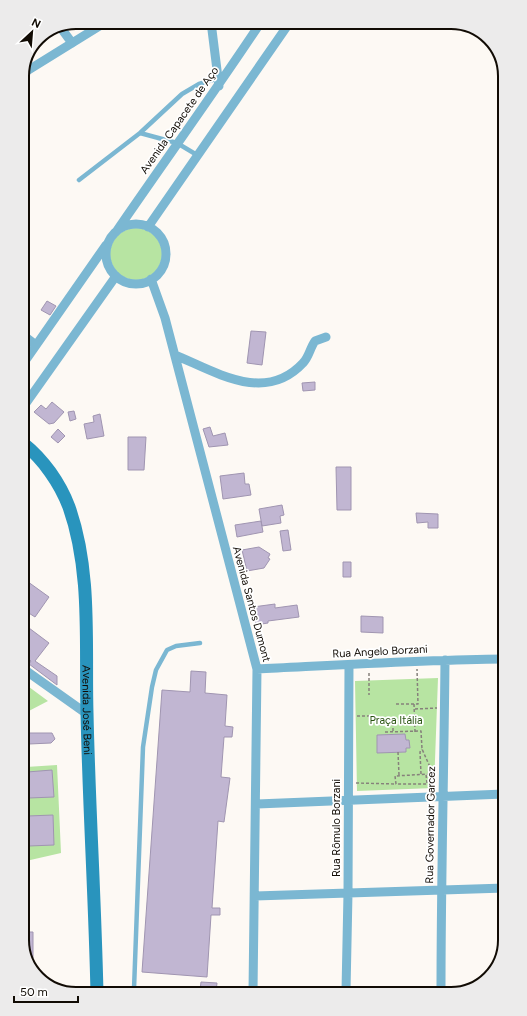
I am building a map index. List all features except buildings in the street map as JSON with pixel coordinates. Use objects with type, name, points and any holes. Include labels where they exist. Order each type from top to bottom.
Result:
[{"type":"main road","name":"Avenida José Beni","points":[[29,448],[36,453],[56,480],[69,506],[81,553],[84,588],[94,987]]},
{"type":"street","points":[[30,69],[95,29]]},
{"type":"street","points":[[211,29],[219,82]]},
{"type":"street","name":"Avenida Capacete de Aço","points":[[116,232],[256,29]]},
{"type":"street","points":[[148,227],[285,29]]},
{"type":"street","points":[[63,31],[72,43]]},
{"type":"street","points":[[29,355],[108,242],[116,232],[131,224],[148,227],[161,239],[165,248],[166,257],[163,266],[158,274],[151,279],[133,284],[116,276],[110,269],[106,251],[108,242]]},
{"type":"street","points":[[29,399],[116,276]]},
{"type":"street","name":"Avenida Santos Dumont","points":[[151,279],[165,318],[257,669],[257,804],[253,987]]},
{"type":"street","points":[[175,355],[245,382],[269,384],[298,368],[307,358],[315,341],[326,337]]},
{"type":"street","points":[[29,340],[36,345]]},
{"type":"street","name":"Rua Angelo Borzani","points":[[257,669],[368,665],[445,660],[498,659]]},
{"type":"street","name":"Rua Governador Garcez","points":[[441,987],[445,660]]},
{"type":"street","name":"Rua Rômulo Borzani","points":[[346,987],[350,716],[349,665]]},
{"type":"street","points":[[29,673],[87,714]]},
{"type":"street","points":[[257,804],[498,794]]},
{"type":"street","points":[[255,896],[498,888]]},
{"type":"lane","points":[[79,180],[140,133],[182,94],[199,84],[219,82]]},
{"type":"lane","points":[[140,133],[177,143],[197,155]]},
{"type":"lane","points":[[134,987],[143,747],[152,687],[156,670],[167,650],[176,646],[200,644]]},
{"type":"path","points":[[396,704],[418,704],[416,662]]},
{"type":"path","points":[[368,665],[369,695]]},
{"type":"path","points":[[414,704],[415,732]]},
{"type":"path","points":[[415,709],[445,708]]},
{"type":"path","points":[[350,716],[369,716]]},
{"type":"path","points":[[393,718],[393,732]]},
{"type":"path","points":[[385,732],[421,731],[422,749],[430,767],[429,774],[395,776],[396,784]]},
{"type":"path","points":[[422,749],[420,752],[422,774]]},
{"type":"path","points":[[398,752],[399,775]]},
{"type":"path","points":[[348,783],[427,784],[426,774]]},
{"type":"green space","points":[[131,228],[141,228],[150,232],[158,240],[162,249],[162,259],[158,268],[150,276],[141,280],[131,280],[122,276],[114,268],[110,259],[110,249],[114,240],[122,232]]},
{"type":"green space","name":"Praça Itália","points":[[438,678],[434,788],[357,791],[355,681]]},
{"type":"green space","points":[[29,687],[48,701],[29,711]]},
{"type":"green space","points":[[57,765],[61,853],[29,860],[29,767]]}]
